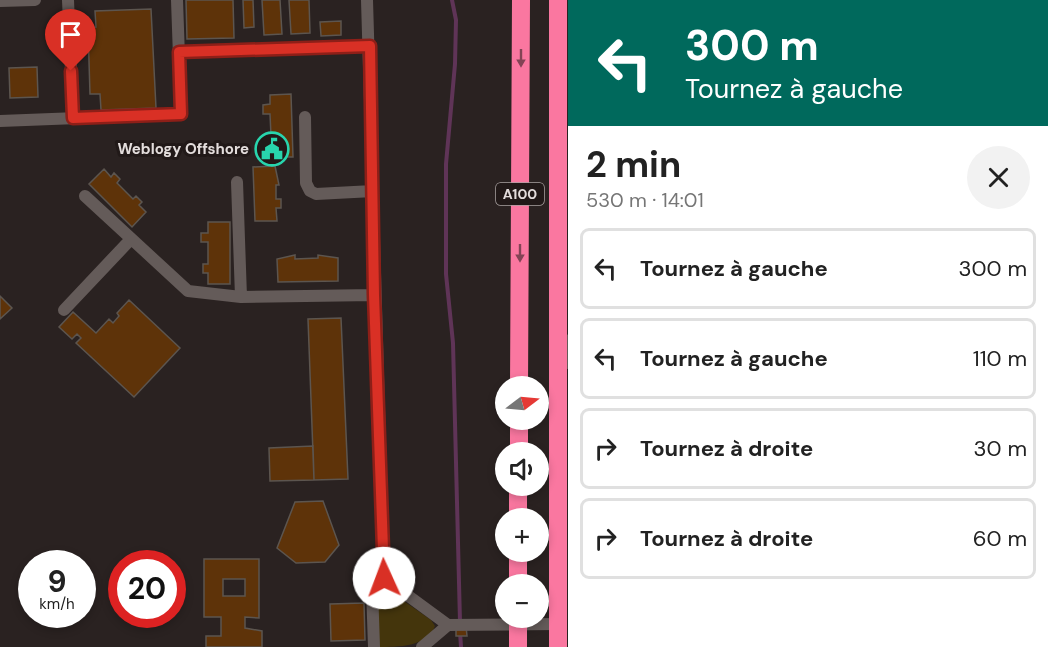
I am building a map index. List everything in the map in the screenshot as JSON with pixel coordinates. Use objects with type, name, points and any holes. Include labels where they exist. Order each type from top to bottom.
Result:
[{"type":"highway","name":"A100","points":[[519,376],[521,0]]},
{"type":"highway","name":"A100","points":[[558,0],[558,647]]},
{"type":"highway","points":[[518,628],[518,647]]},
{"type":"street","points":[[0,1],[35,0]]},
{"type":"street","points":[[68,0],[73,118]]},
{"type":"street","points":[[0,121],[181,114],[177,0]]},
{"type":"street","points":[[367,0],[384,578]]},
{"type":"street","points":[[179,52],[370,46]]},
{"type":"street","points":[[559,97],[564,164],[565,344],[568,363]]},
{"type":"street","points":[[304,117],[306,183],[310,191],[316,194],[373,191]]},
{"type":"street","points":[[237,182],[241,297]]},
{"type":"street","points":[[85,196],[188,291],[241,297],[374,295]]},
{"type":"street","points":[[64,310],[130,238]]},
{"type":"street","points":[[384,578],[448,625]]},
{"type":"street","points":[[374,647],[372,588],[384,578]]},
{"type":"street","points":[[423,647],[448,625],[495,622]]},
{"type":"street","points":[[549,623],[557,624]]},
{"type":"shaded area","points":[[388,590],[431,620],[435,626],[426,638],[411,644],[378,647],[377,597],[381,591]]},
{"type":"building","points":[[186,0],[233,0],[234,38],[187,39]]},
{"type":"building","points":[[243,0],[253,0],[254,27],[244,28]]},
{"type":"building","points":[[262,0],[280,0],[282,34],[264,35]]},
{"type":"building","points":[[289,0],[309,0],[310,33],[291,34]]},
{"type":"building","points":[[151,9],[156,108],[101,110],[100,94],[90,94],[88,28],[96,27],[95,11]]},
{"type":"building","points":[[341,21],[341,35],[321,36],[320,22]]},
{"type":"building","points":[[37,67],[38,97],[10,98],[9,68]]},
{"type":"building","points":[[291,94],[293,157],[272,157],[271,146],[264,146],[264,136],[271,136],[270,114],[263,114],[263,105],[270,104],[270,95]]},
{"type":"building","points":[[275,166],[279,185],[276,185],[276,199],[281,199],[281,208],[276,208],[277,221],[255,221],[253,167]]},
{"type":"building","points":[[104,169],[111,177],[114,173],[120,179],[117,183],[133,199],[136,196],[142,202],[139,205],[146,212],[132,227],[89,184]]},
{"type":"building","points":[[208,222],[230,222],[230,284],[208,284],[208,273],[203,273],[203,264],[208,264],[208,242],[201,242],[201,233],[208,233]]},
{"type":"building","points":[[295,255],[295,259],[318,258],[318,255],[338,258],[338,281],[278,282],[277,259]]},
{"type":"building","points":[[0,296],[12,308],[0,319]]},
{"type":"building","points":[[129,300],[180,348],[134,397],[76,343],[81,338],[77,334],[72,339],[59,327],[73,312],[96,333],[109,319],[113,323],[119,316],[117,313]]},
{"type":"building","points":[[341,318],[348,479],[314,480],[308,319]]},
{"type":"building","points":[[313,446],[314,480],[270,481],[269,448]]},
{"type":"building","points":[[323,501],[339,545],[325,562],[296,563],[277,548],[295,502]]},
{"type":"building","points":[[204,559],[259,559],[259,618],[245,617],[245,628],[262,631],[262,647],[206,647],[206,636],[221,636],[221,617],[204,617]],"holes":[[[223,579],[245,579],[245,596],[223,596]]]},
{"type":"building","points":[[364,603],[365,640],[331,641],[330,604]]},
{"type":"building","points":[[466,626],[467,636],[456,636],[456,627]]},
{"type":"waterway","points":[[452,0],[456,20],[455,64],[446,164],[446,274],[453,343],[460,622]]},
{"type":"waterway","points":[[460,632],[461,647]]},
{"type":"place","name":"Weblogy Offshore","points":[[272,149]]},
{"type":"route","points":[[71,71],[73,118],[181,114],[179,52],[370,46],[374,295],[384,578]]}]
